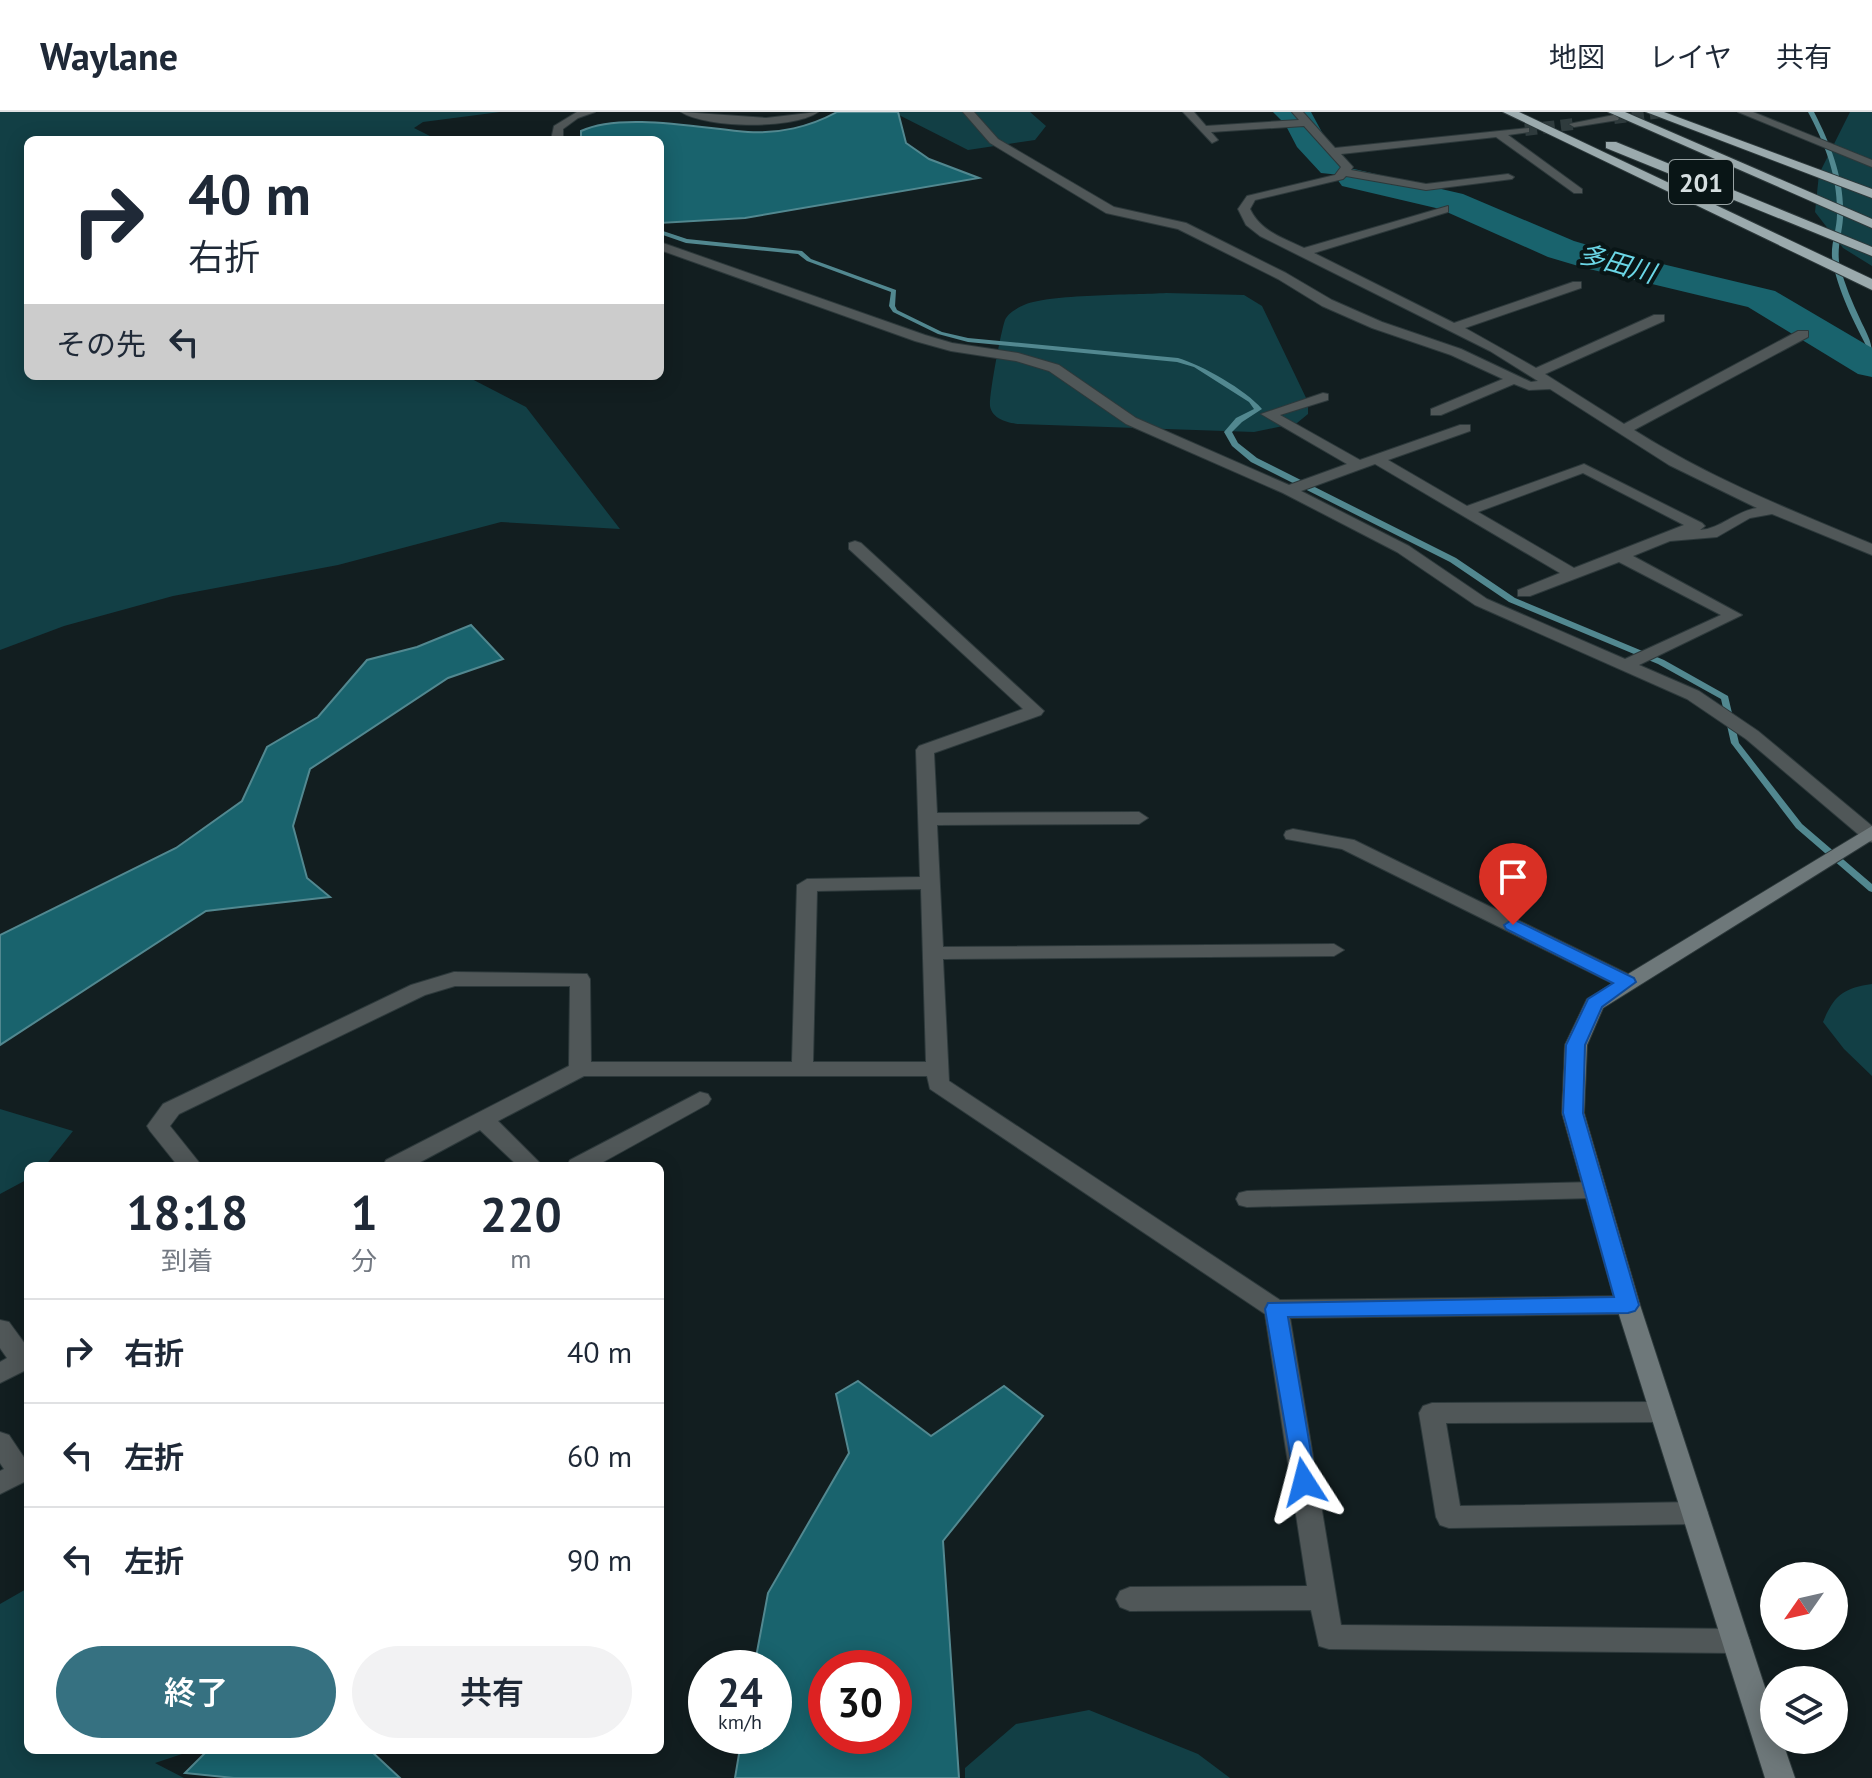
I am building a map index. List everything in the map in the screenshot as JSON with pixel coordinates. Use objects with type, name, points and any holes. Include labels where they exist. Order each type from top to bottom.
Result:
[{"type":"highway","points":[[1509,112],[1872,285]]},
{"type":"highway","name":"201","points":[[1531,112],[1872,252]]},
{"type":"highway","points":[[1652,112],[1872,194]]},
{"type":"highway","name":"201","points":[[1614,115],[1872,224]]},
{"type":"street","points":[[557,136],[558,128],[574,116],[590,112]]},
{"type":"street","points":[[686,112],[756,122],[791,119],[813,112]]},
{"type":"street","points":[[968,112],[994,141],[1110,210],[1182,226],[1377,325],[1456,352],[1529,386],[1553,385]]},
{"type":"street","points":[[1188,112],[1212,140]]},
{"type":"street","points":[[1297,112],[1335,151],[1347,167],[1344,172]]},
{"type":"street","points":[[1743,112],[1872,164]]},
{"type":"street","points":[[1574,124],[1614,115]]},
{"type":"street","points":[[1204,129],[1306,123]]},
{"type":"street","points":[[1335,151],[1525,130]]},
{"type":"street","points":[[1498,133],[1578,191]]},
{"type":"street","points":[[1508,177],[1426,187],[1344,172],[1326,180],[1263,193],[1251,198],[1244,209],[1250,222],[1301,253],[1495,348],[1674,462],[1872,550]]},
{"type":"street","points":[[1301,253],[1444,209]]},
{"type":"street","points":[[664,247],[920,338],[951,347],[1018,357],[1054,368],[1131,421],[1288,490],[1403,549],[1481,602],[1693,695],[1752,735],[1871,834],[1594,1004],[1576,1045],[1573,1113],[1628,1305],[1780,1778]]},
{"type":"street","points":[[1451,328],[1577,285]]},
{"type":"street","points":[[1534,374],[1659,318]]},
{"type":"street","points":[[1624,430],[1803,334]]},
{"type":"street","points":[[1436,412],[1514,379]]},
{"type":"street","points":[[1323,397],[1268,414],[1359,465]]},
{"type":"street","points":[[1288,490],[1465,428]]},
{"type":"street","points":[[1376,459],[1573,574]]},
{"type":"street","points":[[1466,511],[1584,468],[1697,526],[1524,593]]},
{"type":"street","points":[[1668,537],[1712,534],[1746,514],[1774,509]]},
{"type":"street","points":[[855,546],[1035,711],[925,750],[938,1084],[1276,1309],[1628,1305]]},
{"type":"street","points":[[1620,556],[1734,615],[1626,665]]},
{"type":"street","points":[[928,819],[1139,818]]},
{"type":"street","points":[[1293,835],[1347,844],[1627,982]]},
{"type":"street","points":[[802,1069],[807,885],[930,883]]},
{"type":"street","points":[[933,953],[1334,950]]},
{"type":"street","points":[[188,1162],[158,1126],[171,1109],[418,990],[454,979],[580,979],[580,1069]]},
{"type":"street","points":[[402,1162],[580,1069],[937,1069]]},
{"type":"street","points":[[585,1162],[700,1099]]},
{"type":"street","points":[[483,1120],[528,1162]]},
{"type":"street","points":[[1247,1199],[1595,1190]]},
{"type":"street","points":[[1276,1309],[1329,1637],[1736,1641]]},
{"type":"street","points":[[0,1329],[24,1359]]},
{"type":"street","points":[[0,1373],[24,1361]]},
{"type":"street","points":[[1662,1412],[1432,1413],[1449,1517],[1695,1513]]},
{"type":"street","points":[[0,1442],[16,1475]]},
{"type":"street","points":[[1130,1599],[1323,1598]]},
{"type":"shaded area","points":[[0,112],[500,112],[423,122],[414,128],[430,136],[24,136],[24,380],[474,380],[526,407],[620,529],[501,522],[338,565],[173,596],[64,626],[0,650]]},
{"type":"shaded area","points":[[837,112],[898,112],[906,143],[929,159],[979,178],[745,218],[664,223],[664,136],[581,136],[581,131],[598,125],[639,122],[771,132]]},
{"type":"shaded area","points":[[893,112],[1030,112],[1046,126],[1035,140],[968,150]]},
{"type":"shaded area","points":[[1850,112],[1872,112],[1872,266],[1843,248],[1815,212],[1819,174]]},
{"type":"shaded area","points":[[1166,293],[1244,295],[1262,306],[1308,402],[1308,414],[1297,423],[1254,432],[1019,424],[997,417],[991,410],[990,400],[1005,320],[1013,311],[1036,301],[1052,299]]},
{"type":"shaded area","points":[[471,625],[503,659],[448,678],[310,769],[293,826],[307,878],[330,897],[206,911],[0,1045],[0,935],[176,848],[242,801],[267,747],[318,717],[367,660],[417,647]]},
{"type":"shaded area","points":[[1872,984],[1872,1076],[1844,1049],[1823,1022],[1831,1005],[1841,994]]},
{"type":"shaded area","points":[[0,1109],[73,1131],[48,1162],[24,1162],[24,1181],[0,1194]]},
{"type":"shaded area","points":[[858,1381],[931,1436],[1004,1386],[1043,1416],[943,1541],[959,1778],[735,1778],[739,1754],[792,1754],[792,1650],[757,1650],[768,1593],[849,1453],[836,1394]]},
{"type":"shaded area","points":[[24,1590],[24,1754],[182,1754],[155,1763],[184,1778],[0,1778],[0,1604]]},
{"type":"shaded area","points":[[1089,1710],[1198,1754],[1230,1778],[965,1778],[965,1768],[1016,1724]]},
{"type":"shaded area","points":[[204,1754],[374,1754],[400,1778],[234,1778],[185,1773]]},
{"type":"waterway","name":"多田川","points":[[1289,112],[1299,119],[1309,140],[1333,166]]},
{"type":"waterway","points":[[1811,112],[1829,150],[1839,189],[1840,222],[1835,249],[1840,277],[1872,351]]},
{"type":"waterway","name":"多田川","points":[[1354,179],[1451,201],[1561,249],[1598,260],[1761,299],[1872,365]]},
{"type":"waterway","points":[[664,233],[686,241],[800,252],[809,260],[894,291],[892,306],[895,311],[940,333],[968,340],[1178,360],[1196,366],[1251,401],[1258,409],[1239,420],[1228,432],[1235,444],[1254,460],[1453,560],[1512,600],[1661,662],[1725,698],[1735,743],[1799,826],[1872,889]]},
{"type":"tunnel","points":[[1614,118],[1661,112]]},
{"type":"tunnel","points":[[1525,130],[1574,124]]},
{"type":"route","points":[[1304,1482],[1276,1309],[1628,1305],[1573,1113],[1576,1045],[1594,1004],[1627,982],[1513,925]]}]
